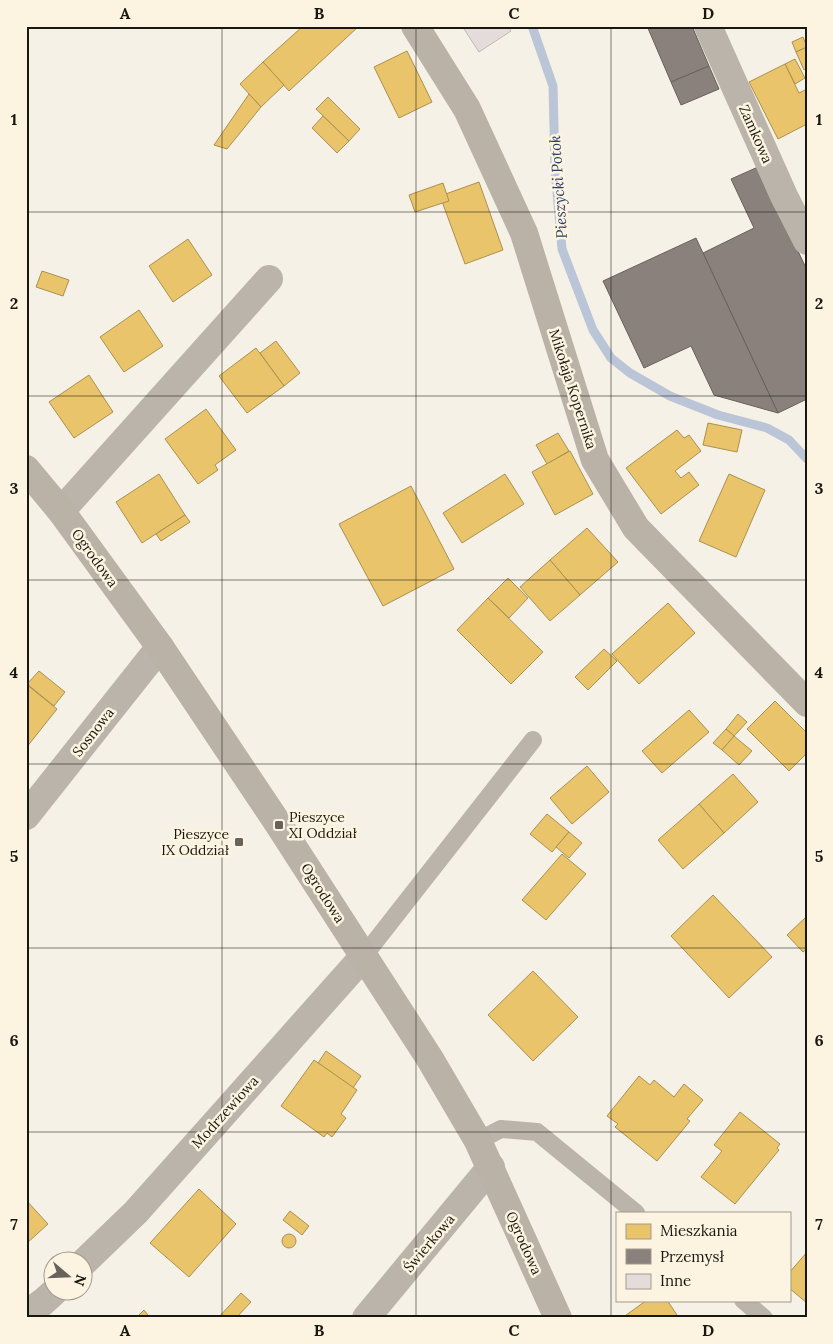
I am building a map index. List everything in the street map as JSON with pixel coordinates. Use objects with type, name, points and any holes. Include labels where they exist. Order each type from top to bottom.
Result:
[{"type":"street","name":"Mikołaja Kopernika","points":[[415,26],[467,109],[524,233],[595,460],[636,528],[807,703]]},
{"type":"street","name":"Zamkowa","points":[[708,26],[784,196],[807,242]]},
{"type":"street","points":[[61,511],[269,279]]},
{"type":"street","name":"Ogrodowa","points":[[26,469],[61,511],[160,647],[279,825],[430,1059],[491,1167],[558,1318]]},
{"type":"street","name":"Sosnowa","points":[[26,816],[160,647]]},
{"type":"street","name":"Modrzewiowa","points":[[92,1254],[136,1212],[363,957]]},
{"type":"street","name":"Świerkowa","points":[[366,1318],[491,1167]]},
{"type":"street","points":[[26,1314],[43,1302]]},
{"type":"lane","points":[[363,957],[533,740]]},
{"type":"lane","points":[[478,1141],[501,1130],[537,1132],[635,1212]]},
{"type":"lane","points":[[745,1302],[764,1318]]},
{"type":"building: Mieszkania","points":[[303,26],[359,26],[289,91],[263,62]]},
{"type":"building: Mieszkania","points":[[803,37],[807,47],[796,52],[792,42]]},
{"type":"building: Mieszkania","points":[[807,47],[807,68],[804,70],[796,52]]},
{"type":"building: Mieszkania","points":[[407,51],[432,102],[399,118],[374,67]]},
{"type":"building: Mieszkania","points":[[795,59],[805,78],[795,84],[785,64]]},
{"type":"building: Mieszkania","points":[[263,62],[284,85],[261,107],[240,84]]},
{"type":"building: Mieszkania","points":[[785,64],[799,93],[807,89],[807,124],[778,139],[749,82]]},
{"type":"building: Mieszkania","points":[[249,94],[261,107],[227,149],[214,145]]},
{"type":"building: Mieszkania","points":[[328,97],[360,129],[349,141],[316,109]]},
{"type":"building: Mieszkania","points":[[323,116],[349,141],[337,153],[312,128]]},
{"type":"building: Mieszkania","points":[[479,182],[503,250],[465,264],[440,196]]},
{"type":"building: Mieszkania","points":[[443,183],[449,201],[415,212],[409,195]]},
{"type":"building: Mieszkania","points":[[188,239],[212,275],[173,302],[149,266]]},
{"type":"building: Mieszkania","points":[[42,271],[69,280],[63,296],[36,287]]},
{"type":"building: Mieszkania","points":[[139,310],[163,346],[124,372],[100,337]]},
{"type":"building: Mieszkania","points":[[276,341],[300,373],[284,386],[260,353]]},
{"type":"building: Mieszkania","points":[[256,348],[284,386],[247,413],[219,376]]},
{"type":"building: Mieszkania","points":[[89,375],[113,412],[74,438],[49,402]]},
{"type":"building: Mieszkania","points":[[206,409],[236,450],[215,465],[218,470],[198,484],[165,439]]},
{"type":"building: Mieszkania","points":[[708,423],[742,430],[737,452],[703,445]]},
{"type":"building: Mieszkania","points":[[677,430],[684,438],[689,435],[701,451],[675,471],[681,478],[689,472],[699,485],[661,514],[626,468]]},
{"type":"building: Mieszkania","points":[[558,433],[569,451],[547,464],[536,445]]},
{"type":"building: Mieszkania","points":[[570,451],[593,494],[555,515],[532,472]]},
{"type":"building: Mieszkania","points":[[159,474],[185,515],[142,543],[116,502]]},
{"type":"building: Mieszkania","points":[[505,474],[524,504],[462,543],[443,513]]},
{"type":"building: Mieszkania","points":[[729,474],[765,490],[736,557],[699,541]]},
{"type":"building: Mieszkania","points":[[411,486],[454,569],[383,606],[339,524]]},
{"type":"building: Mieszkania","points":[[185,515],[190,522],[161,541],[156,534]]},
{"type":"building: Mieszkania","points":[[587,528],[618,562],[580,595],[550,560]]},
{"type":"building: Mieszkania","points":[[550,560],[580,595],[550,621],[520,587]]},
{"type":"building: Mieszkania","points":[[508,578],[528,598],[509,618],[488,598]]},
{"type":"building: Mieszkania","points":[[488,598],[543,652],[511,684],[457,630]]},
{"type":"building: Mieszkania","points":[[668,603],[695,633],[639,684],[612,654]]},
{"type":"building: Mieszkania","points":[[604,649],[617,661],[588,690],[575,677]]},
{"type":"building: Mieszkania","points":[[39,671],[65,692],[54,706],[27,684]]},
{"type":"building: Mieszkania","points":[[26,684],[57,709],[26,748]]},
{"type":"building: Mieszkania","points":[[775,701],[807,733],[807,753],[789,771],[747,729]]},
{"type":"building: Mieszkania","points":[[689,710],[709,732],[662,773],[642,751]]},
{"type":"building: Mieszkania","points":[[738,714],[747,722],[734,736],[726,729]]},
{"type":"building: Mieszkania","points":[[726,729],[734,736],[722,750],[713,743]]},
{"type":"building: Mieszkania","points":[[734,736],[752,751],[739,765],[722,750]]},
{"type":"building: Mieszkania","points":[[587,766],[609,792],[572,824],[550,798]]},
{"type":"building: Mieszkania","points":[[733,774],[758,802],[724,833],[699,804]]},
{"type":"building: Mieszkania","points":[[699,804],[724,833],[683,869],[658,840]]},
{"type":"building: Mieszkania","points":[[547,814],[569,832],[552,852],[530,834]]},
{"type":"building: Mieszkania","points":[[569,832],[582,843],[569,858],[556,847]]},
{"type":"building: Mieszkania","points":[[562,854],[586,874],[546,920],[522,900]]},
{"type":"building: Mieszkania","points":[[713,895],[772,957],[729,998],[671,936]]},
{"type":"building: Mieszkania","points":[[805,918],[807,919],[807,949],[803,952],[787,935]]},
{"type":"building: Mieszkania","points":[[533,971],[578,1017],[533,1061],[488,1015]]},
{"type":"building: Mieszkania","points":[[326,1051],[361,1076],[353,1088],[318,1063]]},
{"type":"building: Mieszkania","points":[[314,1060],[357,1090],[341,1114],[346,1118],[332,1137],[327,1133],[324,1137],[281,1106]]},
{"type":"building: Mieszkania","points":[[639,1076],[650,1085],[654,1080],[674,1097],[684,1084],[703,1100],[687,1119],[690,1121],[657,1161],[615,1127],[618,1124],[607,1116]]},
{"type":"building: Mieszkania","points":[[740,1112],[780,1144],[777,1148],[779,1150],[735,1204],[701,1177],[722,1151],[714,1145]]},
{"type":"building: Mieszkania","points":[[199,1189],[236,1224],[189,1277],[150,1243]]},
{"type":"building: Mieszkania","points":[[26,1200],[48,1224],[26,1244]]},
{"type":"building: Mieszkania","points":[[290,1211],[309,1226],[302,1235],[283,1220]]},
{"type":"building: Mieszkania","points":[[289,1234],[294,1236],[296,1241],[294,1246],[289,1248],[284,1246],[282,1241],[284,1236]]},
{"type":"building: Mieszkania","points":[[807,1252],[807,1303],[790,1289],[790,1272]]},
{"type":"building: Mieszkania","points":[[241,1293],[251,1302],[236,1318],[218,1318]]},
{"type":"building: Mieszkania","points":[[644,1302],[668,1302],[679,1318],[622,1318]]},
{"type":"building: Mieszkania","points":[[144,1310],[150,1318],[136,1318]]},
{"type":"building: Przemysł","points":[[647,26],[692,26],[709,66],[671,82]]},
{"type":"building: Przemysł","points":[[709,66],[719,89],[681,105],[671,82]]},
{"type":"building: Przemysł","points":[[758,167],[807,270],[807,399],[778,413],[703,253],[754,228],[731,179]]},
{"type":"building: Przemysł","points":[[696,238],[778,413],[714,395],[691,346],[644,368],[603,281]]},
{"type":"building: Inne","points":[[462,26],[508,26],[511,31],[479,52]]},
{"type":"waterway","name":"Pieszycki Potok","points":[[532,26],[553,86],[555,169],[562,249],[593,330],[611,358],[630,373],[670,396],[718,415],[767,428],[789,440],[807,459]]},
{"type":"place","name":"Pieszyce XI Oddział","points":[[279,825]]},
{"type":"place","name":"Pieszyce IX Oddział","points":[[239,842]]}]
